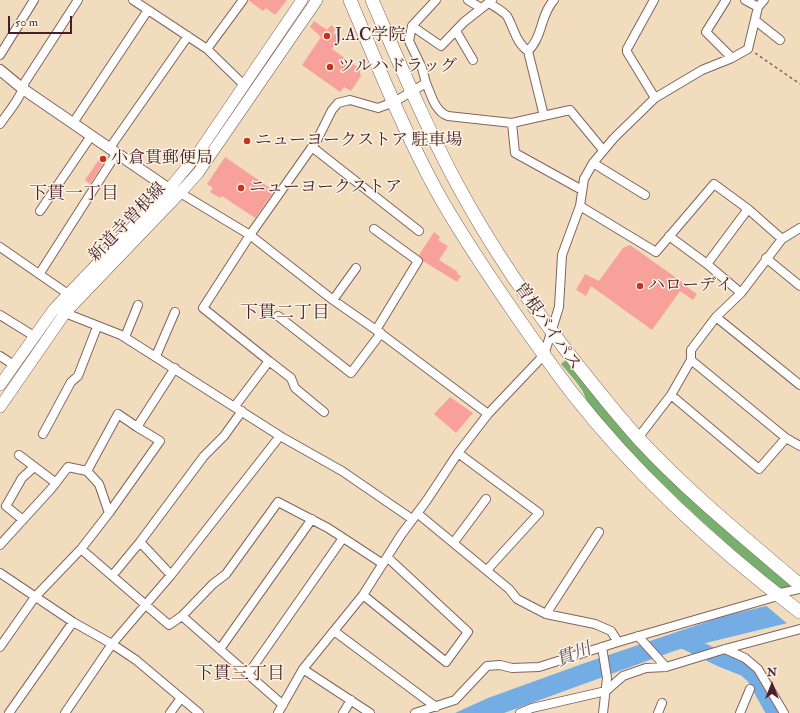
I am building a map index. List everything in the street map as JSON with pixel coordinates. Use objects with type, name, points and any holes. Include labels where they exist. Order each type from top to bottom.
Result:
[{"type":"highway","name":"曽根バイパス","points":[[350,0],[394,102],[433,184],[471,249],[544,355],[596,422],[658,489],[712,539],[778,596],[800,612]]},
{"type":"highway","name":"曽根バイパス","points":[[372,0],[412,93],[457,184],[487,236],[550,330],[638,438],[672,473],[723,520],[800,585]]},
{"type":"main road","name":"新道寺曽根線","points":[[0,407],[68,294],[169,189],[196,156],[302,0]]},
{"type":"main road","name":"新道寺曽根線","points":[[0,385],[34,336],[181,192],[198,173],[317,0]]},
{"type":"street","points":[[0,56],[34,0]]},
{"type":"street","points":[[0,124],[23,89],[25,82],[78,0]]},
{"type":"street","points":[[133,0],[207,49],[245,86]]},
{"type":"street","points":[[207,49],[243,0]]},
{"type":"street","points":[[436,0],[412,26],[408,40],[422,68],[426,83],[437,108],[443,115],[512,123],[570,110],[603,150]]},
{"type":"street","points":[[468,0],[481,8]]},
{"type":"street","points":[[528,51],[538,38],[546,11],[554,0]]},
{"type":"street","points":[[654,0],[636,31],[627,52],[655,98]]},
{"type":"street","points":[[726,0],[706,32],[732,58]]},
{"type":"street","points":[[745,0],[758,7]]},
{"type":"street","points":[[278,713],[303,668],[363,595],[458,453],[488,414],[544,355],[550,330],[559,307],[562,255],[580,206],[584,179],[593,163],[603,150],[655,98],[702,70],[732,58],[748,49],[756,21],[758,7],[764,0]]},
{"type":"street","points":[[412,26],[441,46],[490,1],[506,15],[523,48],[528,51],[544,116]]},
{"type":"street","points":[[73,123],[148,10]]},
{"type":"street","points":[[756,21],[780,40]]},
{"type":"street","points":[[456,31],[473,60]]},
{"type":"street","points":[[40,273],[112,151],[188,36]]},
{"type":"street","points":[[0,70],[23,89],[169,189],[181,192],[250,235],[333,300],[379,332],[488,414]]},
{"type":"street","points":[[324,412],[295,388],[291,378],[203,308],[250,235],[312,147],[332,110],[338,103],[350,100],[378,108],[412,93],[426,83]]},
{"type":"street","points":[[512,123],[515,153],[582,190]]},
{"type":"street","points":[[40,211],[91,136]]},
{"type":"street","points":[[312,147],[419,231]]},
{"type":"street","points":[[593,163],[645,195]]},
{"type":"street","points":[[580,206],[656,252],[714,184],[748,209],[782,238]]},
{"type":"street","points":[[707,264],[748,209]]},
{"type":"street","points":[[278,316],[351,373],[379,332],[418,261],[374,229]]},
{"type":"street","points":[[638,438],[671,395],[691,360],[691,350],[716,317],[741,293],[782,238],[798,231]]},
{"type":"street","points":[[669,236],[707,264],[741,293]]},
{"type":"street","points":[[0,247],[40,273],[68,294]]},
{"type":"street","points":[[766,258],[800,286]]},
{"type":"street","points":[[333,300],[356,268]]},
{"type":"street","points":[[125,337],[138,305]]},
{"type":"street","points":[[59,311],[125,337],[280,436],[342,471],[415,516],[454,542],[509,589],[518,599],[546,614],[595,624],[611,631],[618,642]]},
{"type":"street","points":[[156,356],[175,312]]},
{"type":"street","points":[[0,315],[34,336]]},
{"type":"street","points":[[716,317],[800,385]]},
{"type":"street","points":[[43,434],[71,382],[78,376],[97,327]]},
{"type":"street","points":[[0,356],[14,365]]},
{"type":"street","points":[[691,360],[786,438],[800,446]]},
{"type":"street","points":[[235,406],[269,361]]},
{"type":"street","points":[[137,427],[175,368]]},
{"type":"street","points":[[671,395],[759,469],[786,438]]},
{"type":"street","points":[[112,576],[140,542],[204,456],[224,436],[242,411]]},
{"type":"street","points":[[0,647],[34,597],[81,549],[160,441],[118,414],[87,471]]},
{"type":"street","points":[[65,713],[112,644],[171,575],[280,436]]},
{"type":"street","points":[[458,453],[539,513],[487,570]]},
{"type":"street","points":[[19,455],[56,483]]},
{"type":"street","points":[[23,520],[6,506],[22,478],[34,467]]},
{"type":"street","points":[[0,545],[56,483],[68,467],[87,471],[98,484],[108,513]]},
{"type":"street","points":[[454,542],[486,499]]},
{"type":"street","points":[[81,549],[169,625],[182,616],[213,584],[226,574],[278,502],[312,519],[342,538],[385,560],[468,632],[446,662],[363,595]]},
{"type":"street","points":[[220,649],[312,519]]},
{"type":"street","points":[[546,614],[599,532]]},
{"type":"street","points":[[248,674],[342,538]]},
{"type":"street","points":[[140,542],[171,575]]},
{"type":"street","points":[[0,573],[73,622],[112,644],[136,660],[199,713]]},
{"type":"street","points":[[415,713],[455,700],[487,666],[500,665],[512,668],[539,667],[603,649],[618,642],[639,638],[800,589]]},
{"type":"street","points":[[182,616],[283,704]]},
{"type":"street","points":[[9,713],[73,622]]},
{"type":"street","points":[[520,713],[534,711],[606,691],[623,676],[646,668],[681,662],[800,629]]},
{"type":"street","points":[[334,631],[436,707]]},
{"type":"street","points":[[639,638],[664,665]]},
{"type":"street","points":[[603,649],[607,678],[603,713]]},
{"type":"street","points":[[725,649],[745,658],[758,669],[784,713]]},
{"type":"street","points":[[303,668],[370,713]]},
{"type":"street","points":[[740,713],[750,689]]},
{"type":"street","points":[[170,713],[181,698]]},
{"type":"street","points":[[343,713],[351,700]]},
{"type":"street","points":[[658,713],[662,703]]},
{"type":"path","points":[[748,49],[800,84]]},
{"type":"green space","points":[[566,360],[794,587],[780,590],[681,502],[634,455],[590,406],[582,390],[561,364]]},
{"type":"water","points":[[800,598],[800,620],[677,650],[504,713],[455,713],[488,698],[582,664],[724,616]]},
{"type":"pier","points":[[800,596],[800,622],[789,625],[764,604]]},
{"type":"building","points":[[248,0],[287,0],[275,15],[266,8],[263,11]]},
{"type":"building","name":"ツルハドラッグ","points":[[314,21],[327,30],[331,25],[336,29],[333,33],[340,37],[332,49],[359,68],[361,76],[351,91],[344,87],[340,92],[302,65],[321,37],[310,27]]},
{"type":"building","points":[[102,155],[107,158],[90,184],[85,180]]},
{"type":"building","name":"ニューヨークストア","points":[[225,157],[270,188],[267,191],[272,194],[255,218],[222,196],[220,198],[210,192],[213,188],[207,184]]},
{"type":"building","points":[[434,232],[440,237],[438,240],[448,246],[439,260],[458,272],[457,274],[461,276],[457,282],[423,261],[419,255]]},
{"type":"building","name":"ハローデイ","points":[[630,245],[697,294],[693,300],[680,291],[652,330],[591,286],[586,296],[576,290],[585,274],[599,281],[623,248]]},
{"type":"building","points":[[450,397],[473,413],[456,433],[434,414]]},
{"type":"waterway","name":"貫川","points":[[679,639],[720,659],[745,669],[754,677],[774,713]]},
{"type":"place","name":"J.A.C学院","points":[[327,36]]},
{"type":"place","name":"ツルハドラッグ","points":[[330,67]]},
{"type":"place","name":"ニューヨークストア 駐車場","points":[[247,141]]},
{"type":"place","name":"小倉貫郵便局","points":[[103,159]]},
{"type":"place","name":"ニューヨークストア","points":[[241,188]]},
{"type":"place","name":"ハローデイ","points":[[640,286]]},
{"type":"district","name":"下貫一丁目","points":[[74,195]]},
{"type":"district","name":"下貫二丁目","points":[[285,314]]},
{"type":"district","name":"下貫三丁目","points":[[240,675]]}]
